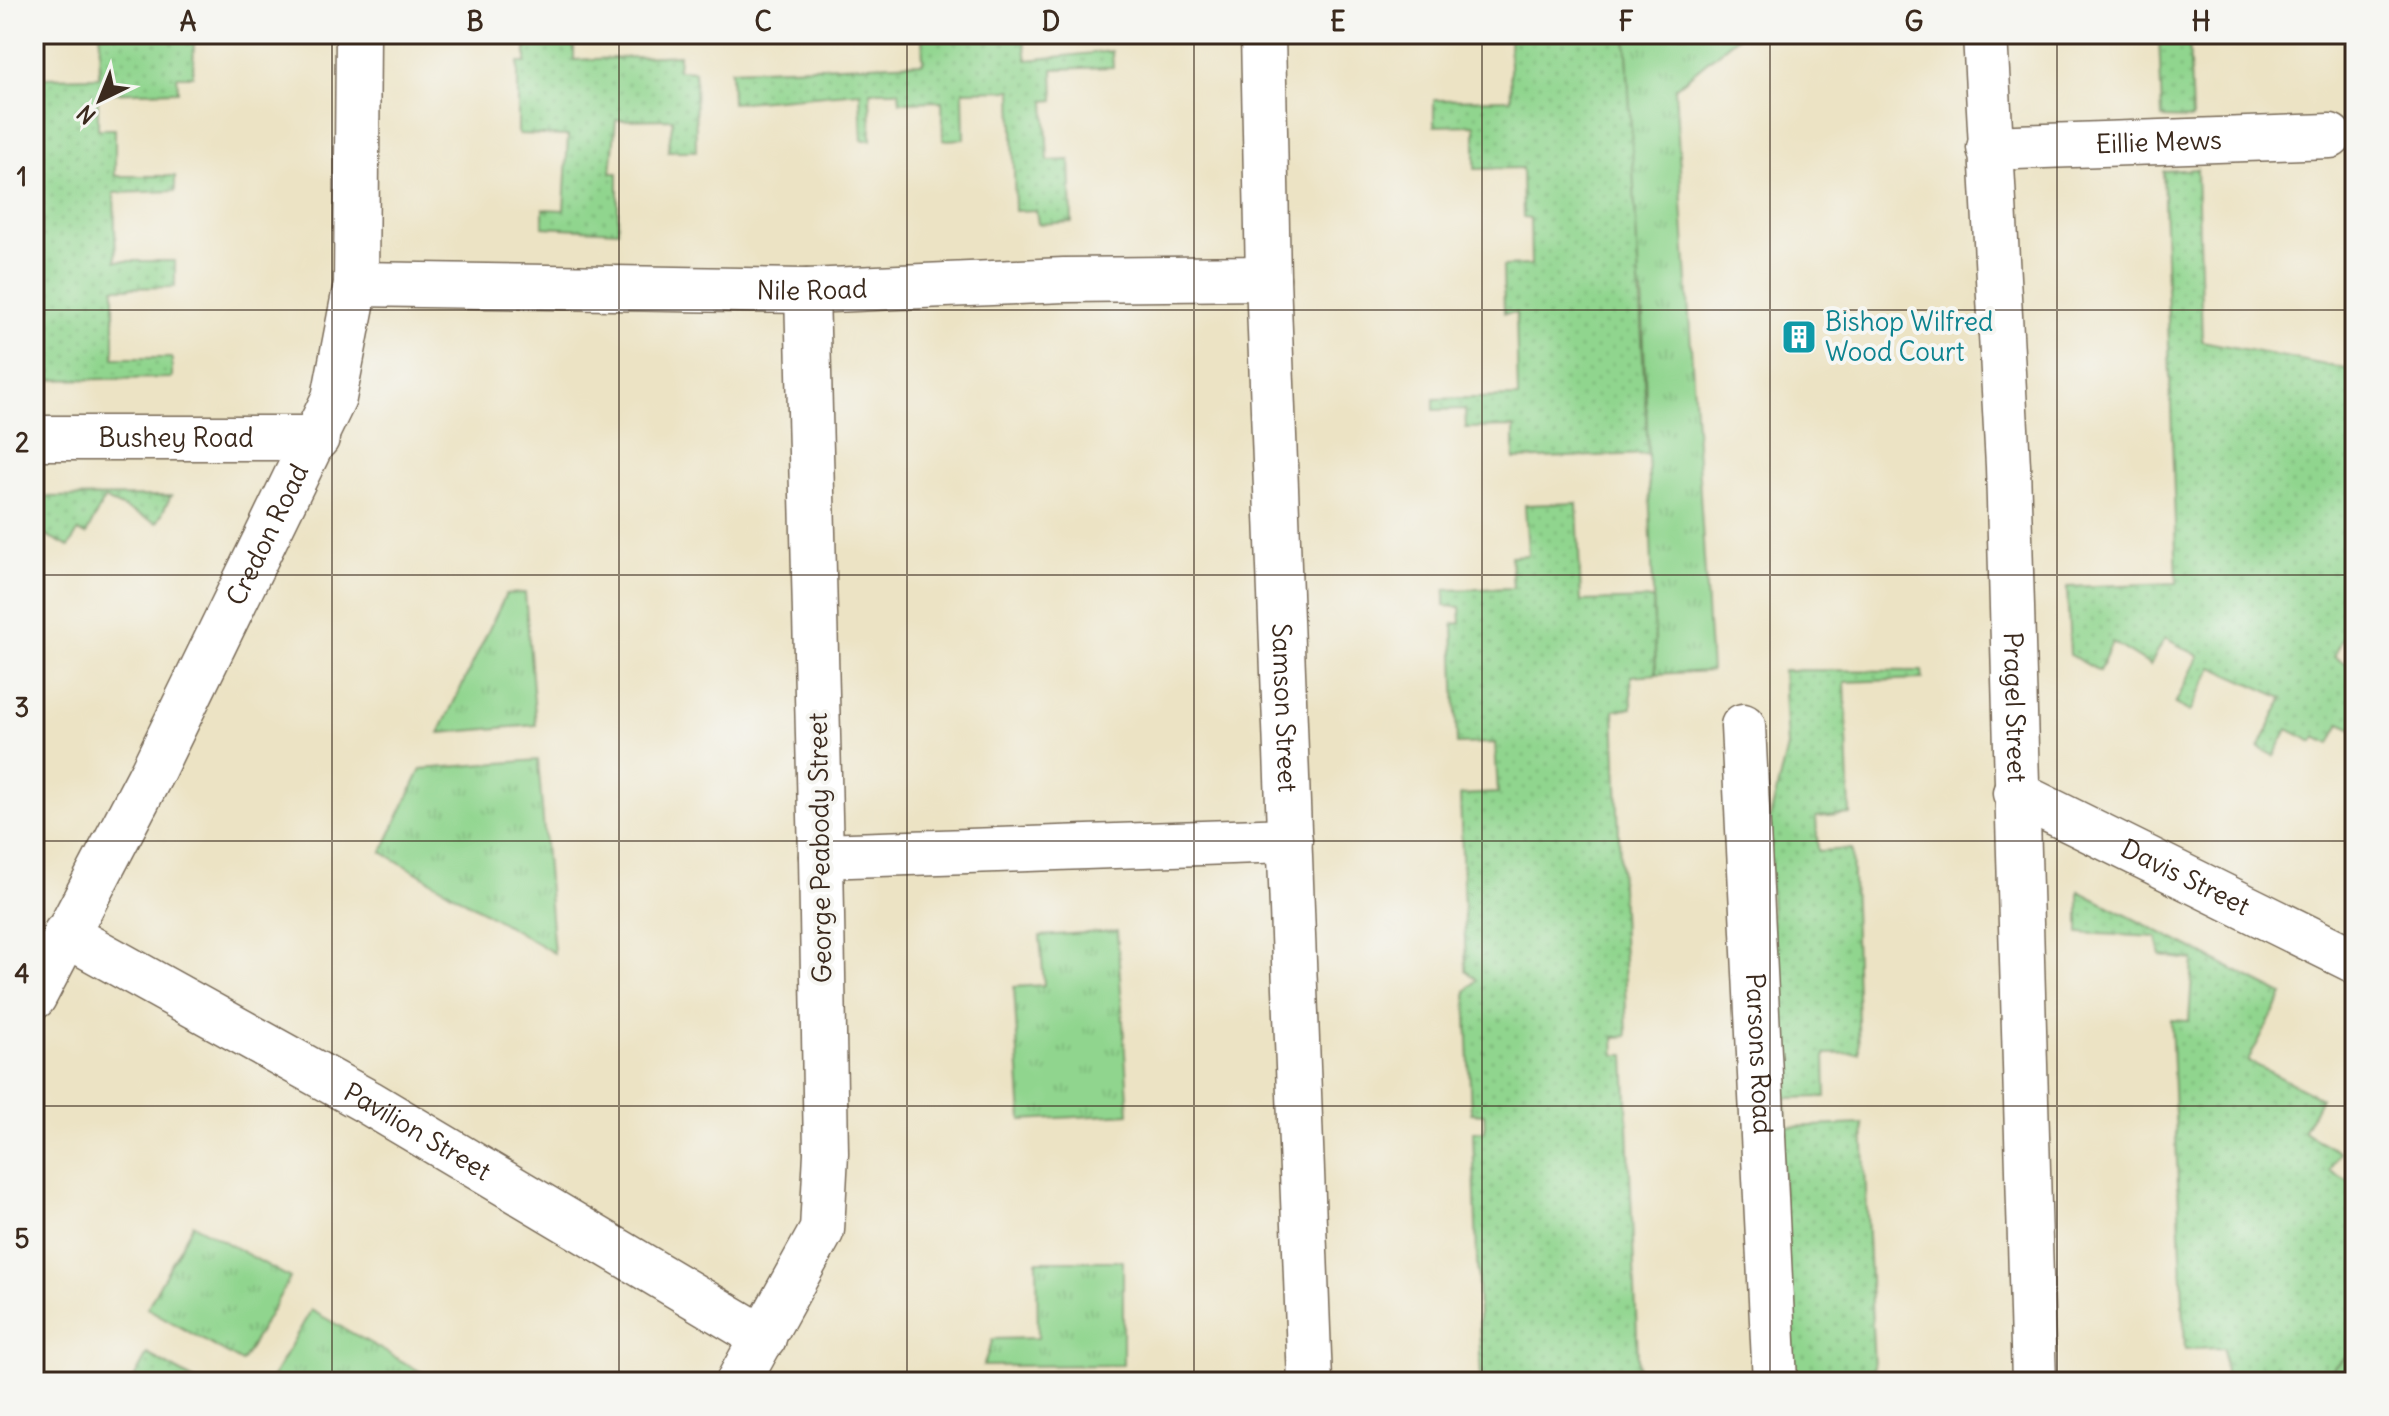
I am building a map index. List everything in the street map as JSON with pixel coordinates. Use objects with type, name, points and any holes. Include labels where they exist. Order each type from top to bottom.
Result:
[{"type":"street","name":"Credon Road","points":[[34,997],[152,772],[334,398],[356,284],[358,34]]},
{"type":"street","name":"Samson Street","points":[[1263,34],[1268,278],[1310,1382]]},
{"type":"street","name":"Pragel Street","points":[[1985,34],[2008,466],[2034,1382]]},
{"type":"street","name":"Eillie Mews","points":[[1989,148],[2330,136]]},
{"type":"street","name":"Nile Road","points":[[356,284],[807,291],[1064,280],[1268,278]]},
{"type":"street","name":"George Peabody Street","points":[[738,1382],[822,1230],[826,1153],[807,291]]},
{"type":"street","name":"Bushey Road","points":[[34,438],[317,438]]},
{"type":"street","name":"Parsons Road","points":[[1743,726],[1775,1382]]},
{"type":"street","name":"Davis Street","points":[[2015,793],[2355,961]]},
{"type":"street","points":[[821,856],[1290,840]]},
{"type":"street","name":"Pavilion Street","points":[[65,934],[368,1102],[764,1338]]},
{"type":"green space","points":[[100,34],[296,34],[194,36],[193,76],[177,76],[178,91],[98,93],[98,129],[115,129],[115,176],[175,176],[175,191],[114,193],[116,261],[175,261],[175,287],[114,288],[114,358],[172,358],[172,378],[40,380],[43,78],[99,77]]},
{"type":"green space","points":[[526,34],[574,34],[574,60],[679,55],[678,70],[695,71],[696,151],[668,151],[673,119],[616,120],[611,173],[618,173],[618,231],[543,227],[543,209],[564,210],[568,136],[518,134],[518,63],[526,63]]},
{"type":"green space","points":[[922,34],[1093,34],[1024,41],[1027,60],[1112,51],[1113,67],[1053,69],[1054,100],[1045,101],[1048,161],[1070,160],[1072,222],[1038,224],[1036,210],[1015,211],[1012,90],[963,91],[964,139],[943,140],[942,101],[900,102],[899,91],[870,91],[871,140],[862,140],[860,92],[732,103],[731,70],[923,63]]},
{"type":"green space","points":[[1509,34],[1626,34],[1648,454],[1514,459],[1514,427],[1466,428],[1465,409],[1434,410],[1434,399],[1518,397],[1516,313],[1504,313],[1503,266],[1531,265],[1530,218],[1523,217],[1522,168],[1475,169],[1475,125],[1434,126],[1434,100],[1511,99]]},
{"type":"green space","points":[[1626,34],[1741,34],[1675,88],[1711,671],[1656,674],[1642,292],[1638,291]]},
{"type":"green space","points":[[2159,34],[2189,34],[2192,119],[2162,118]]},
{"type":"green space","points":[[2197,169],[2202,341],[2351,370],[2355,363],[2355,611],[2334,657],[2355,668],[2355,730],[2340,723],[2330,744],[2316,737],[2313,742],[2288,729],[2274,756],[2259,748],[2283,698],[2213,667],[2190,712],[2175,704],[2199,656],[2165,638],[2150,665],[2112,642],[2099,671],[2070,655],[2067,587],[2177,583],[2163,171]]},
{"type":"green space","points":[[171,496],[157,523],[104,499],[86,535],[78,531],[69,547],[34,529],[34,497]]},
{"type":"green space","points":[[1577,503],[1581,601],[1653,599],[1656,674],[1631,676],[1632,708],[1614,710],[1627,1036],[1614,1037],[1615,1055],[1625,1055],[1639,1382],[1481,1382],[1473,1132],[1485,1131],[1484,1114],[1471,1113],[1466,991],[1477,980],[1466,970],[1460,795],[1498,793],[1495,743],[1457,744],[1453,624],[1461,623],[1460,607],[1445,606],[1445,590],[1513,588],[1511,556],[1528,555],[1525,505]]},
{"type":"green space","points":[[525,593],[536,725],[439,733],[506,594]]},
{"type":"green space","points":[[1783,670],[1922,671],[1923,679],[1845,682],[1850,814],[1816,817],[1818,851],[1852,849],[1859,1053],[1825,1054],[1826,1097],[1785,1098],[1787,1127],[1863,1124],[1874,1369],[1849,1371],[1849,1382],[1791,1382],[1768,827],[1787,747]]},
{"type":"green space","points":[[538,760],[554,953],[382,852],[421,769]]},
{"type":"green space","points":[[2079,891],[2283,995],[2248,1061],[2321,1098],[2303,1132],[2340,1152],[2330,1171],[2355,1184],[2355,1349],[2316,1382],[2225,1382],[2224,1348],[2185,1349],[2171,1020],[2189,1021],[2193,960],[2161,956],[2157,937],[2079,933]]},
{"type":"green space","points":[[1117,931],[1129,1114],[1022,1120],[1014,987],[1044,985],[1040,936]]},
{"type":"green space","points":[[193,1224],[290,1278],[242,1362],[147,1308]]},
{"type":"green space","points":[[1037,1261],[1123,1261],[1123,1365],[983,1366],[993,1339],[1038,1338]]},
{"type":"green space","points":[[311,1310],[439,1382],[279,1382],[272,1378]]},
{"type":"green space","points":[[2355,1349],[2355,1382],[2316,1382]]},
{"type":"green space","points":[[147,1354],[198,1382],[132,1382]]},
{"type":"place","name":"Bishop Wilfred Wood Court","points":[[1799,337]]}]
